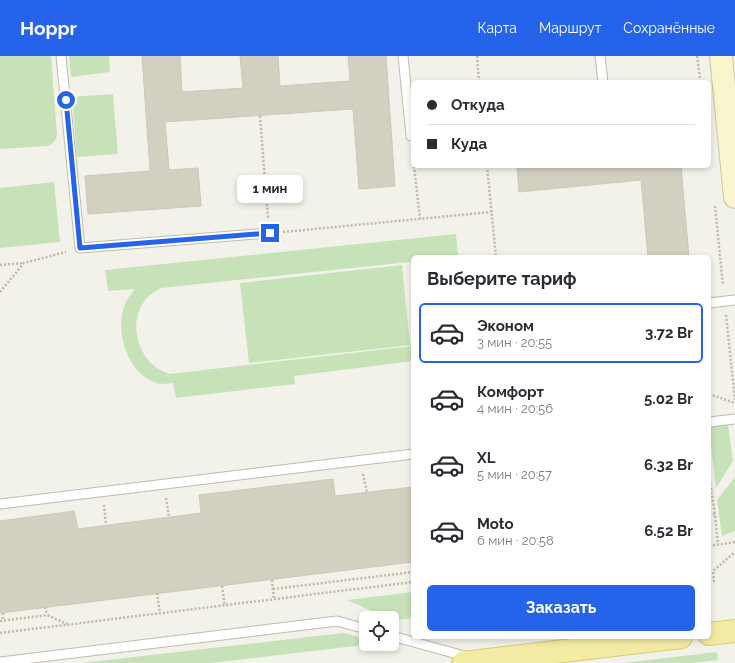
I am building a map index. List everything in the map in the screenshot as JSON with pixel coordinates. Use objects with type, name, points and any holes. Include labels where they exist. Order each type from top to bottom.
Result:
[{"type":"main road","points":[[711,634],[735,631]]},
{"type":"main road","points":[[472,662],[664,639]]},
{"type":"street","points":[[721,56],[735,197]]},
{"type":"lane","points":[[62,56],[80,248],[270,233]]},
{"type":"lane","points":[[404,56],[411,136]]},
{"type":"lane","points":[[600,56],[603,80]]},
{"type":"lane","points":[[711,303],[735,300]]},
{"type":"lane","points":[[711,422],[735,419]]},
{"type":"lane","points":[[0,504],[411,454]]},
{"type":"lane","points":[[0,662],[337,621],[359,627]]},
{"type":"lane","points":[[399,638],[472,662]]},
{"type":"path","points":[[477,56],[479,80]]},
{"type":"path","points":[[697,56],[700,80]]},
{"type":"path","points":[[260,116],[270,233],[491,212]]},
{"type":"path","points":[[414,168],[420,219]]},
{"type":"path","points":[[487,168],[496,255]]},
{"type":"path","points":[[711,395],[735,402],[715,206]]},
{"type":"path","points":[[0,265],[24,263],[80,248]]},
{"type":"path","points":[[0,292],[24,263]]},
{"type":"path","points":[[362,470],[367,493]]},
{"type":"path","points":[[711,489],[718,544]]},
{"type":"path","points":[[711,546],[735,542]]},
{"type":"path","points":[[711,581],[714,581],[713,572],[735,552]]},
{"type":"path","points":[[273,589],[411,572]]},
{"type":"path","points":[[272,580],[274,599]]},
{"type":"path","points":[[0,633],[411,582]]},
{"type":"path","points":[[222,586],[225,606]]},
{"type":"path","points":[[157,593],[160,613]]},
{"type":"path","points":[[45,607],[47,615]]},
{"type":"path","points":[[2,613],[2,621],[47,615],[68,625]]},
{"type":"green space","points":[[0,56],[51,56],[57,135],[53,143],[47,146],[0,149]]},
{"type":"green space","points":[[69,56],[109,56],[110,72],[71,77]]},
{"type":"green space","points":[[113,94],[118,154],[77,157],[72,97]]},
{"type":"green space","points":[[54,182],[60,242],[0,248],[0,188]]},
{"type":"green space","points":[[456,234],[458,255],[411,255],[411,262],[161,288],[146,299],[141,307],[136,324],[138,341],[146,357],[156,367],[169,374],[411,346],[411,361],[294,376],[295,384],[176,398],[173,383],[159,384],[147,379],[132,363],[123,342],[121,320],[125,304],[135,289],[108,291],[105,270]]},
{"type":"green space","points":[[402,265],[410,345],[249,363],[240,283]]},
{"type":"green space","points":[[728,424],[733,461],[716,488],[711,445],[711,428]]},
{"type":"green space","points":[[735,477],[735,531],[722,536],[717,500]]},
{"type":"green space","points":[[411,592],[411,618],[399,619],[399,611],[371,611],[347,600]]},
{"type":"green space","points":[[344,633],[359,637],[359,646],[211,663],[81,663]]},
{"type":"green space","points":[[717,652],[718,660],[692,663],[623,663]]},
{"type":"building","points":[[142,56],[180,56],[182,92],[243,88],[240,56],[278,56],[280,86],[350,81],[348,56],[386,56],[395,186],[359,189],[353,109],[165,122],[169,170],[198,168],[201,206],[88,214],[85,176],[150,171]]},
{"type":"building","points":[[517,168],[681,168],[689,255],[648,255],[641,180],[519,192]]},
{"type":"building","points":[[333,479],[335,496],[411,487],[411,562],[0,613],[0,521],[74,511],[78,529],[201,513],[199,495]]},
{"type":"route","points":[[66,100],[80,248],[270,233]]}]
